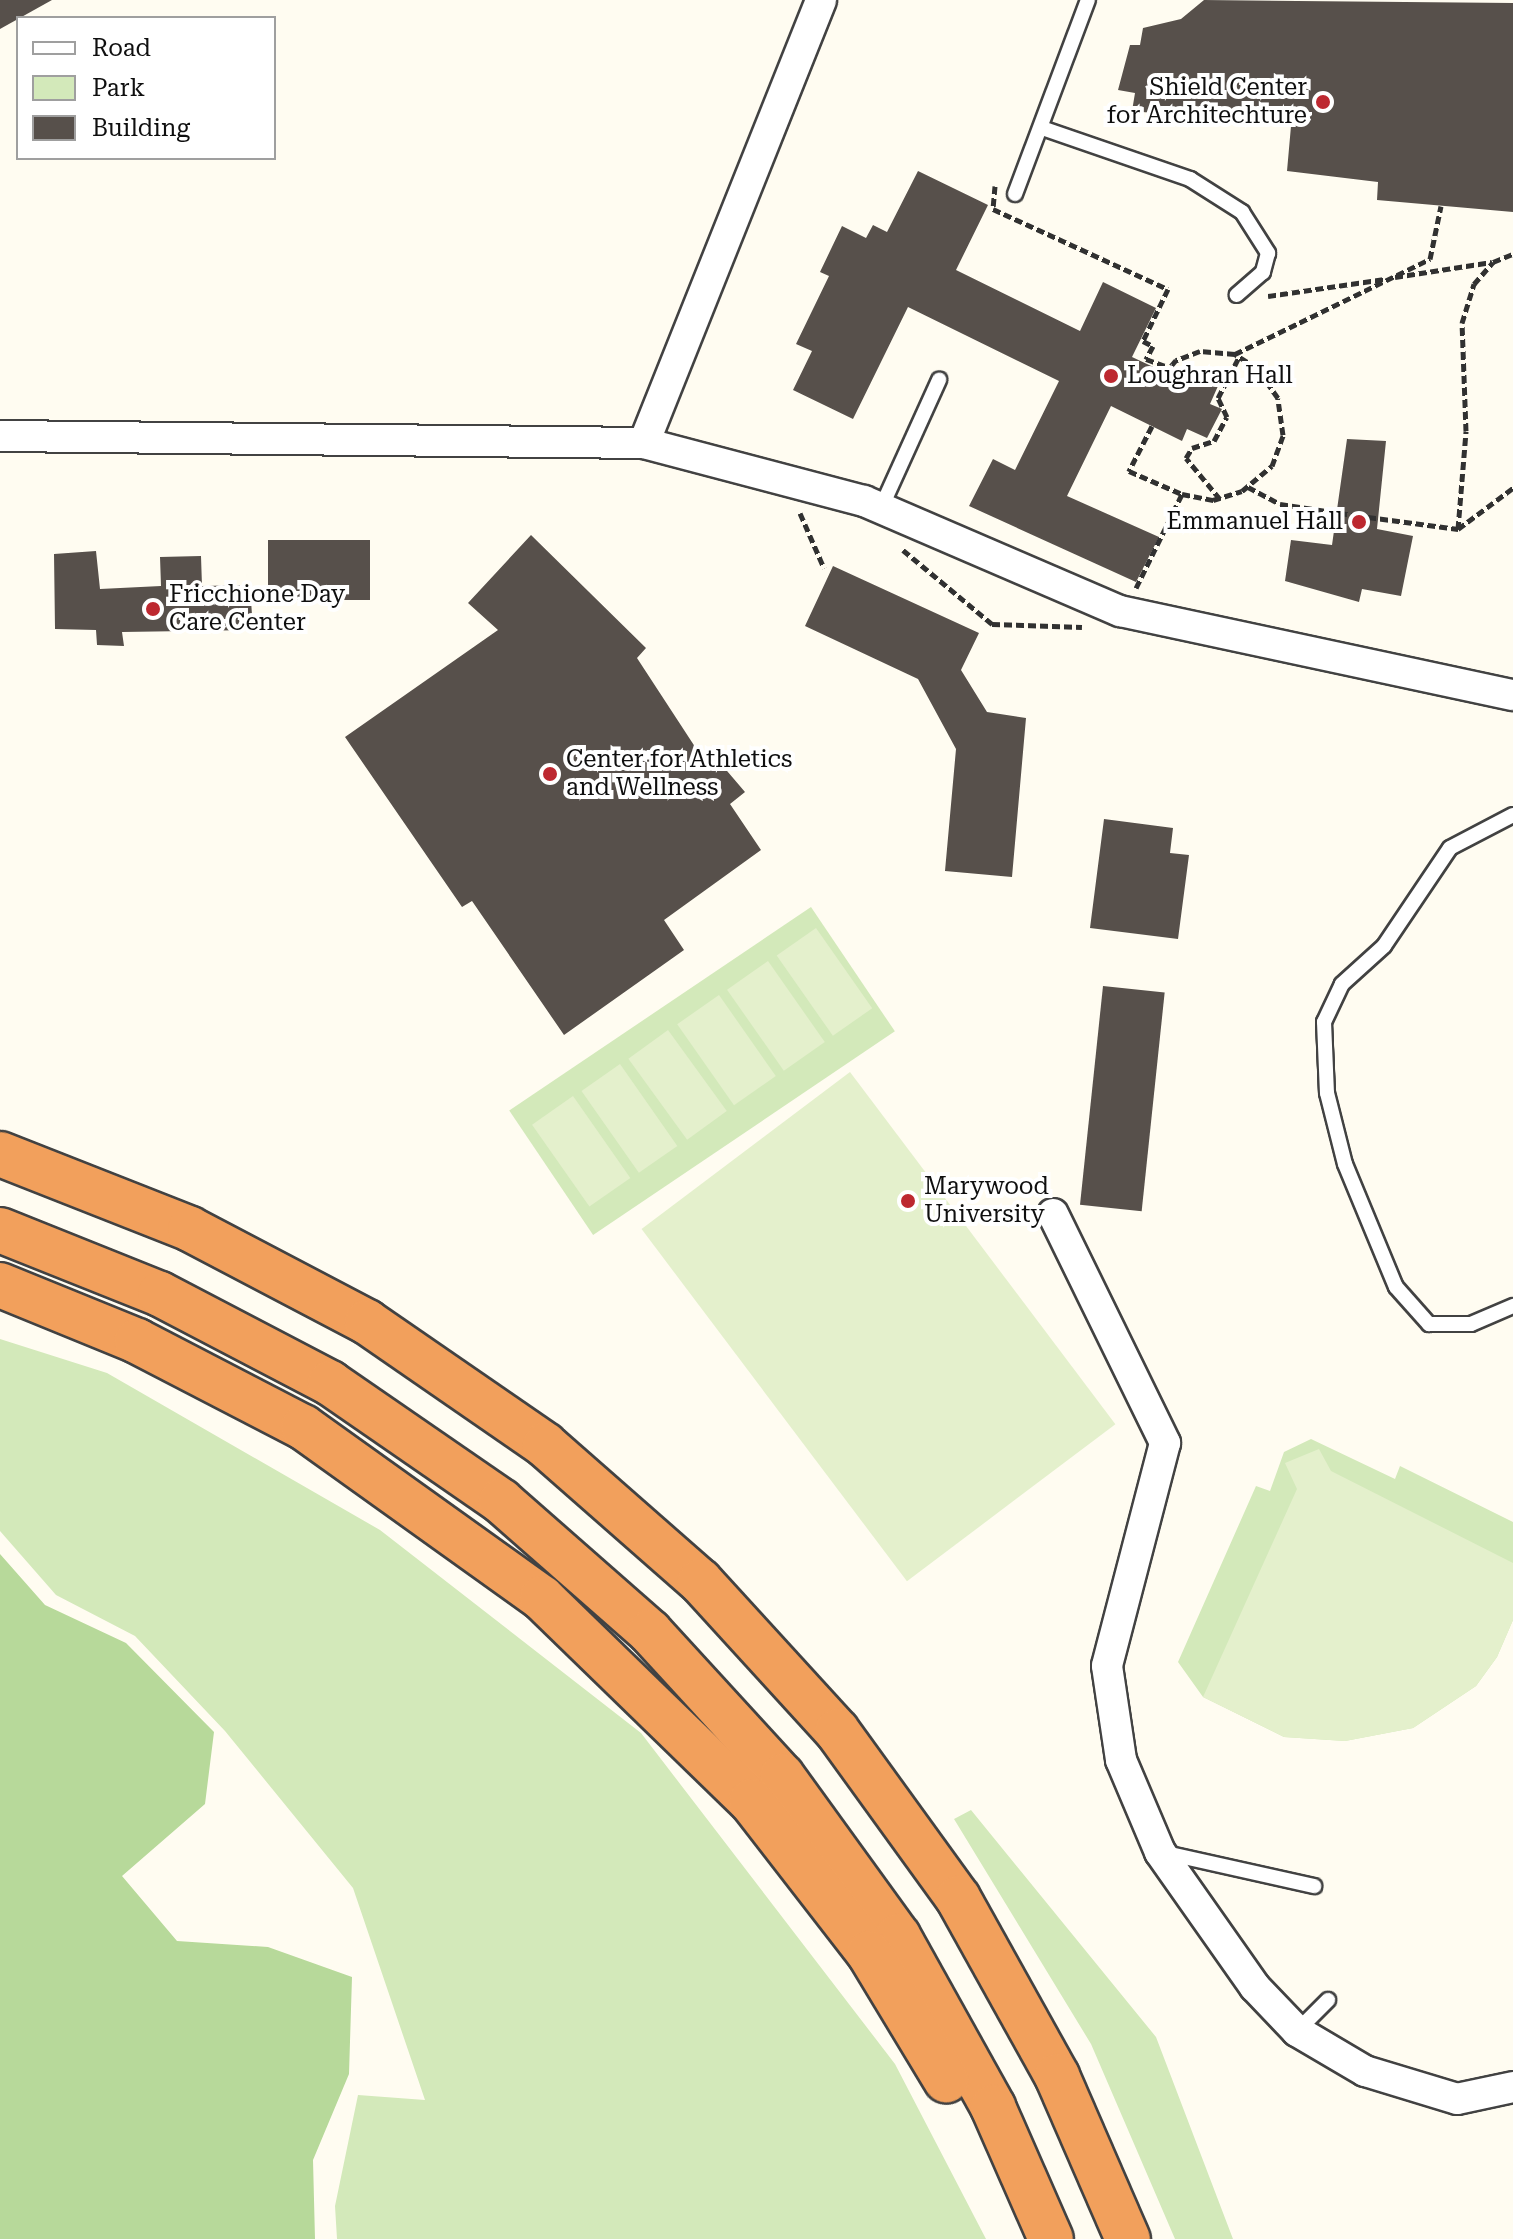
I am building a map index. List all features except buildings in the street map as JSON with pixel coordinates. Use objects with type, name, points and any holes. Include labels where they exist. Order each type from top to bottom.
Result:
[{"type":"highway","points":[[0,1154],[190,1229],[367,1322],[545,1445],[700,1581],[837,1731],[958,1898],[1057,2076],[1128,2239]]},
{"type":"highway","points":[[0,1230],[160,1294],[330,1383],[501,1501],[650,1632],[782,1776],[898,1936],[993,2107],[1051,2239]]},
{"type":"highway","points":[[0,1285],[137,1341],[303,1427],[470,1541],[618,1666],[751,1801],[823,1889],[919,2032],[1031,2239]]},
{"type":"street","points":[[644,443],[821,0]]},
{"type":"street","points":[[0,436],[644,443],[881,508],[1120,611],[1513,695]]},
{"type":"street","points":[[1053,1214],[1165,1443],[1107,1666],[1121,1760],[1160,1852],[1255,1987],[1297,2031],[1365,2071],[1457,2099],[1513,2087]]},
{"type":"lane","points":[[1015,194],[1088,0]]},
{"type":"lane","points":[[1042,128],[1190,179],[1242,212],[1268,253],[1263,272],[1237,295]]},
{"type":"lane","points":[[881,508],[939,380]]},
{"type":"lane","points":[[1513,815],[1450,848],[1384,946],[1342,984],[1324,1022],[1327,1093],[1345,1164],[1396,1287],[1429,1324],[1471,1324],[1513,1306]]},
{"type":"lane","points":[[1160,1852],[1314,1886]]},
{"type":"lane","points":[[1297,2031],[1328,2000]]},
{"type":"path","points":[[998,178],[993,209],[1168,289],[1143,341],[1153,346],[1146,359],[1166,370],[1200,351],[1237,356],[1268,381],[1283,417],[1280,453],[1248,487],[1220,499],[1182,494],[1129,471],[1152,426]]},
{"type":"path","points":[[1220,499],[1186,458],[1192,448],[1214,441],[1227,417],[1218,398],[1237,356],[1430,259],[1441,206]]},
{"type":"path","points":[[1266,296],[1493,262],[1513,254]]},
{"type":"path","points":[[1458,529],[1466,431],[1462,323],[1474,284],[1493,262]]},
{"type":"path","points":[[786,483],[824,568]]},
{"type":"path","points":[[1248,487],[1280,504],[1353,515]]},
{"type":"path","points":[[1368,517],[1458,529],[1513,488]]},
{"type":"path","points":[[896,544],[992,624],[1116,624],[1122,591],[1133,594],[1182,494]]},
{"type":"green space","points":[[811,907],[895,1031],[593,1235],[509,1111]]},
{"type":"green space","points":[[816,928],[872,1008],[833,1036],[777,956]]},
{"type":"green space","points":[[768,961],[825,1042],[784,1071],[727,990]]},
{"type":"green space","points":[[719,995],[776,1076],[734,1105],[677,1024]]},
{"type":"green space","points":[[668,1030],[727,1111],[687,1140],[628,1059]]},
{"type":"green space","points":[[620,1064],[677,1146],[639,1173],[581,1091]]},
{"type":"green space","points":[[850,1072],[1115,1424],[907,1581],[642,1229]]},
{"type":"green space","points":[[573,1096],[630,1178],[589,1207],[532,1125]]},
{"type":"green space","points":[[0,1339],[107,1373],[380,1530],[641,1733],[895,2064],[986,2239],[337,2239],[335,2206],[358,2095],[425,2100],[353,1888],[225,1731],[135,1636],[56,1595],[0,1531]]},
{"type":"green space","points":[[1311,1439],[1395,1479],[1400,1466],[1513,1522],[1513,1620],[1497,1657],[1476,1686],[1413,1728],[1345,1741],[1284,1737],[1203,1697],[1178,1662],[1256,1486],[1270,1491],[1284,1452]]},
{"type":"green space","points":[[1319,1449],[1331,1471],[1513,1563],[1513,1620],[1497,1657],[1476,1686],[1413,1728],[1345,1741],[1284,1737],[1203,1697],[1297,1489],[1285,1463]]},
{"type":"green space","points":[[0,1554],[45,1605],[126,1643],[214,1732],[205,1804],[122,1876],[177,1941],[268,1947],[352,1977],[349,2074],[313,2160],[315,2239],[0,2239]]},
{"type":"green space","points":[[971,1810],[1156,2037],[1233,2239],[1175,2239],[1091,2044],[954,1819]]},
{"type":"place","name":"Shield Center for Architechture","points":[[1323,102]]},
{"type":"place","name":"Loughran Hall","points":[[1111,376]]},
{"type":"place","name":"Emmanuel Hall","points":[[1359,522]]},
{"type":"place","name":"Fricchione Day Care Center","points":[[153,609]]},
{"type":"place","name":"Center for Athletics and Wellness","points":[[550,774]]},
{"type":"place","name":"Marywood University","points":[[908,1201]]}]
